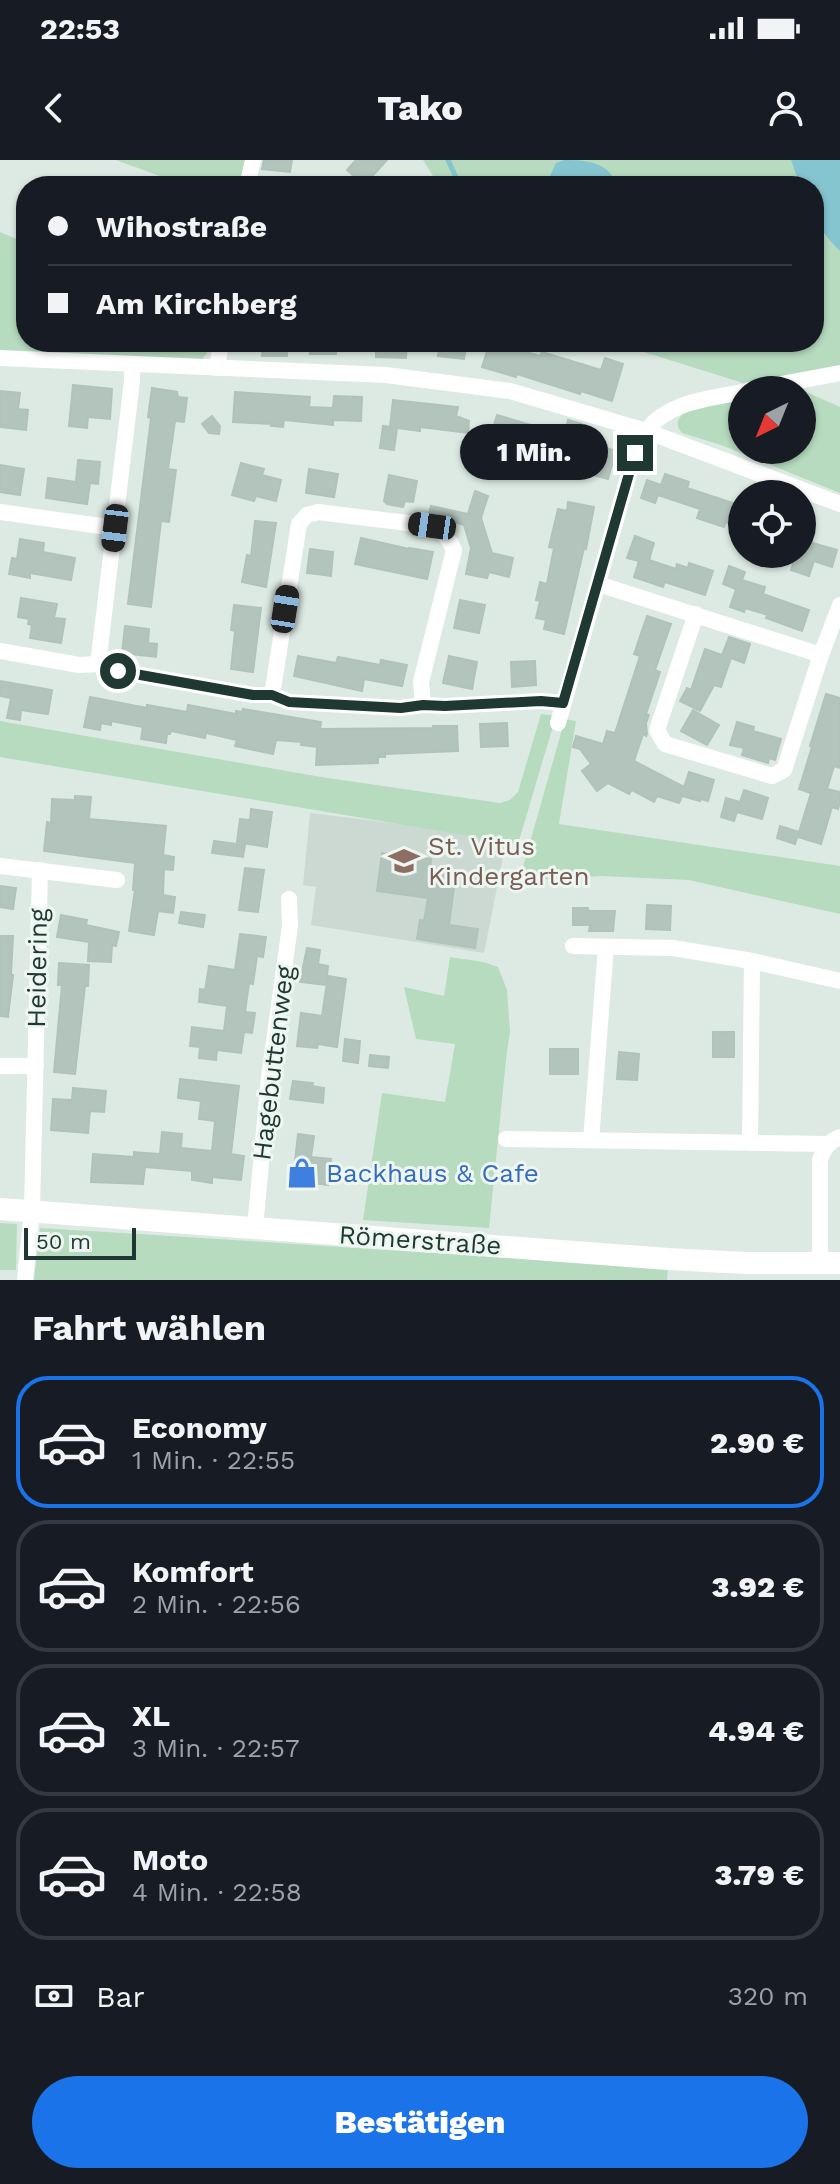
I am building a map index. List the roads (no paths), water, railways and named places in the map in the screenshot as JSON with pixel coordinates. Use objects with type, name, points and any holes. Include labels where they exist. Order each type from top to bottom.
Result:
[{"type":"street","points":[[217,368],[219,352]]},
{"type":"street","points":[[0,358],[386,375],[510,391],[646,431],[840,504]]},
{"type":"street","points":[[98,664],[132,364]]},
{"type":"street","points":[[816,377],[840,373]]},
{"type":"street","points":[[558,723],[635,453],[646,431],[679,406],[728,395]]},
{"type":"street","points":[[0,512],[115,528]]},
{"type":"street","points":[[272,695],[299,524],[307,515],[318,512],[432,526],[449,539],[454,550],[421,682],[423,705]]},
{"type":"street","points":[[598,584],[821,655]]},
{"type":"street","points":[[696,614],[657,730],[665,744],[772,776],[784,770],[840,605]]},
{"type":"street","points":[[0,651],[79,665],[98,664],[118,671],[253,695],[272,695],[289,702],[401,708],[541,701],[563,703]]},
{"type":"street","name":"Heidering","points":[[0,866],[117,880]]},
{"type":"street","name":"Heidering","points":[[25,1280],[32,1211],[40,870]]},
{"type":"street","name":"Hagebuttenweg","points":[[255,1228],[269,1077],[290,926],[289,899]]},
{"type":"street","points":[[573,946],[673,948],[752,961],[840,981]]},
{"type":"street","points":[[591,1140],[606,947]]},
{"type":"street","points":[[750,1143],[752,961]]},
{"type":"street","name":"Heidering","points":[[0,1066],[36,1066]]},
{"type":"street","points":[[506,1139],[750,1143],[834,1140]]},
{"type":"street","points":[[830,1263],[820,1160],[823,1150],[834,1140]]},
{"type":"street","name":"Römerstraße","points":[[0,1209],[668,1259],[830,1263]]},
{"type":"water","points":[[564,160],[596,164],[612,176],[550,176],[556,163]]},
{"type":"water","points":[[791,160],[840,160],[840,251],[824,233],[824,176],[797,176]]},
{"type":"waterway","points":[[448,160],[455,176]]},
{"type":"place","name":"St. Vitus Kindergarten","points":[[404,861]]},
{"type":"place","name":"Backhaus & Cafe","points":[[302,1173]]}]
